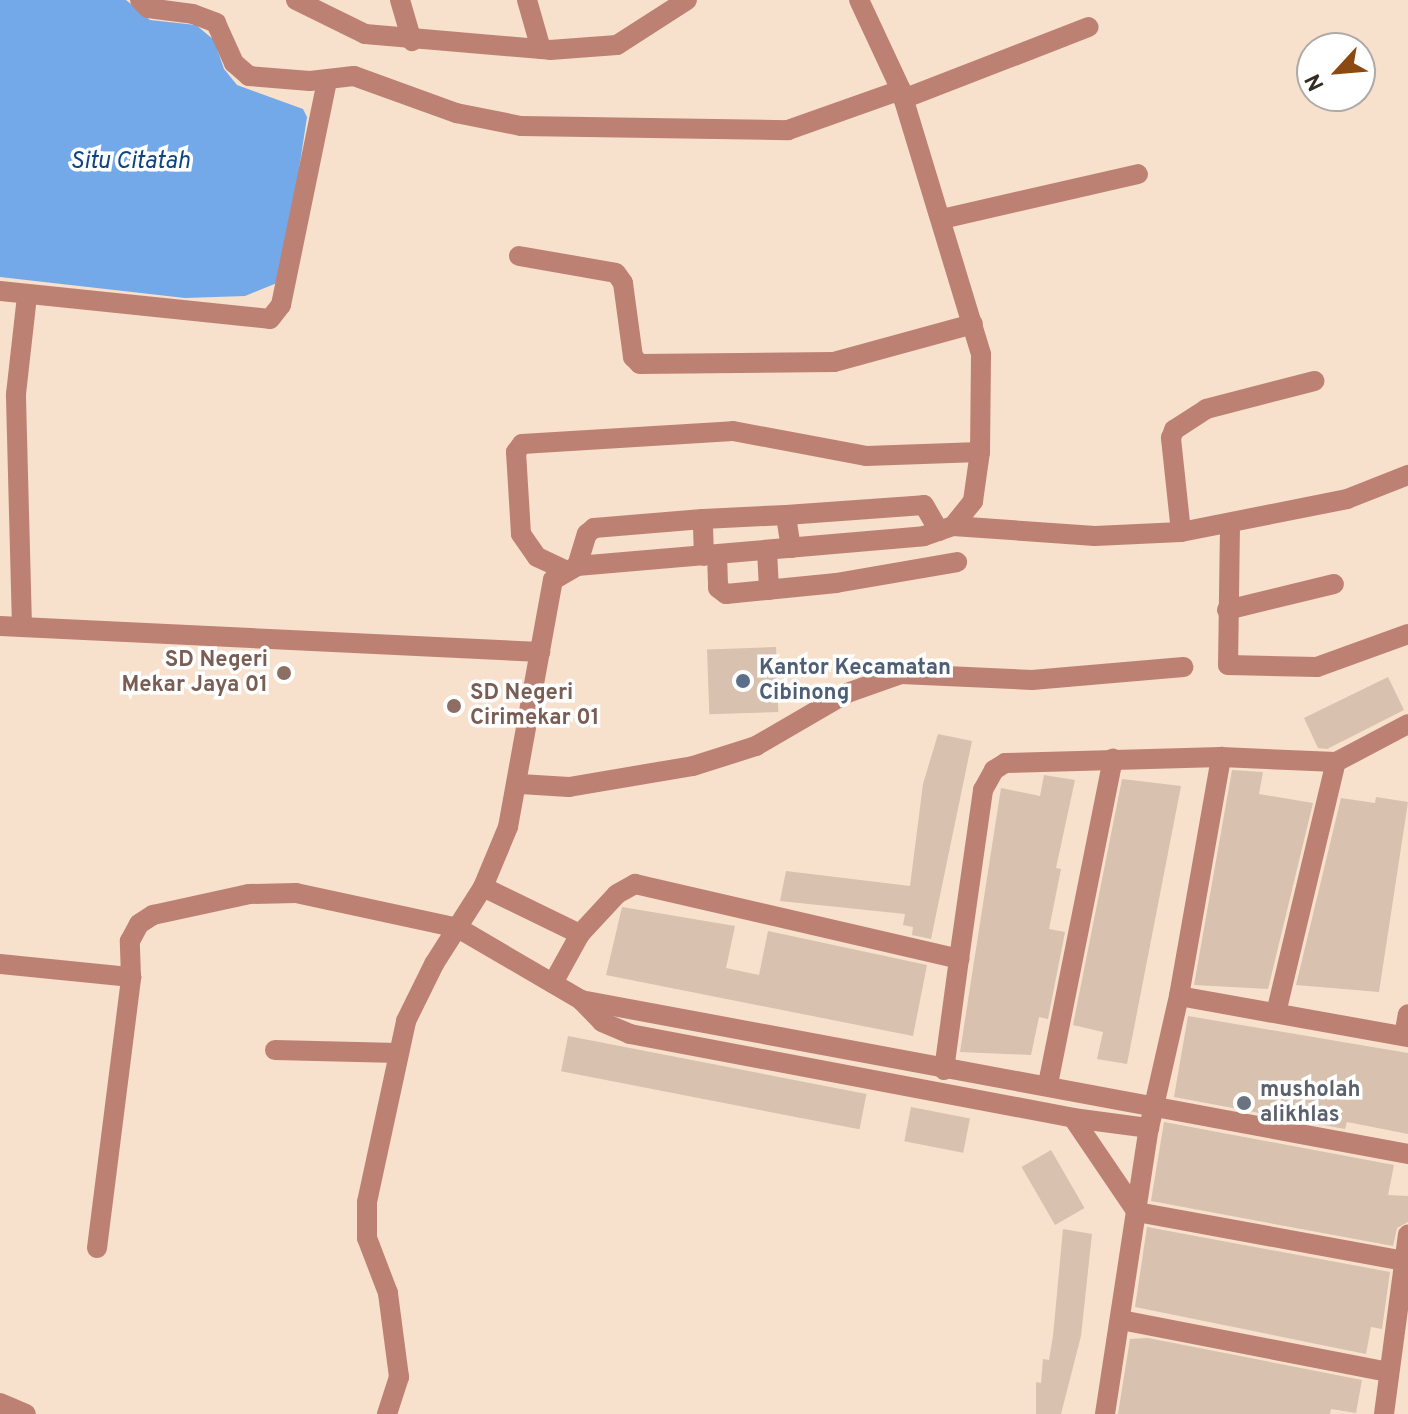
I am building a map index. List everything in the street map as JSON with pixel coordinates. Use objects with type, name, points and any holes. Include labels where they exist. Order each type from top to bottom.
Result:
[{"type":"street","points":[[140,0],[148,8],[193,14],[216,23],[243,74],[327,80],[366,78],[456,113],[521,126],[620,131],[788,130],[902,95],[1089,27]]},
{"type":"street","points":[[296,0],[365,34],[412,41],[541,49],[617,45],[687,0]]},
{"type":"street","points":[[400,0],[412,41]]},
{"type":"street","points":[[527,0],[541,49]]},
{"type":"street","points":[[859,0],[902,95],[981,354],[980,452],[973,501],[946,529]]},
{"type":"street","points":[[0,291],[270,319],[281,305],[327,80]]},
{"type":"street","points":[[942,219],[1138,174]]},
{"type":"street","points":[[519,256],[616,273],[623,283],[633,357],[640,364],[834,362],[974,327]]},
{"type":"street","points":[[22,627],[8,505],[17,372],[27,296]]},
{"type":"street","points":[[1181,532],[1171,438],[1174,430],[1206,409],[1314,381]]},
{"type":"street","points":[[980,452],[909,459],[866,456],[733,431],[522,444],[516,452],[521,534],[537,557],[571,568],[791,548],[946,529],[1095,536],[1181,532],[1230,525],[1347,499],[1408,475]]},
{"type":"street","points":[[387,1414],[399,1377],[388,1293],[364,1219],[398,1053],[421,990],[483,887],[508,827],[520,784],[549,589],[571,568],[587,534],[594,528],[924,505],[946,529]]},
{"type":"street","points":[[786,515],[791,548]]},
{"type":"street","points":[[703,519],[721,592],[769,590],[957,562]]},
{"type":"street","points":[[1230,525],[1225,659],[1235,668],[1317,667],[1408,634]]},
{"type":"street","points":[[767,550],[769,590]]},
{"type":"street","points":[[1227,610],[1334,584]]},
{"type":"street","points":[[0,626],[540,652]]},
{"type":"street","points":[[520,784],[569,787],[693,766],[756,746],[847,693],[901,674],[1032,680],[1183,667]]},
{"type":"street","points":[[944,1070],[983,790],[994,770],[1020,761],[1113,758],[1221,757],[1336,762],[1407,726]]},
{"type":"street","points":[[1105,1414],[1149,1128],[1146,1104],[1179,996],[1221,757]]},
{"type":"street","points":[[1048,1084],[1113,758]]},
{"type":"street","points":[[1276,1013],[1336,762]]},
{"type":"street","points":[[553,983],[580,934],[617,894],[635,884],[959,959]]},
{"type":"street","points":[[483,887],[580,934]]},
{"type":"street","points":[[97,1248],[131,977],[130,941],[139,924],[153,915],[249,894],[296,893],[458,928],[581,1000],[602,1022],[630,1034],[1073,1118],[1149,1128]]},
{"type":"street","points":[[0,964],[131,977]]},
{"type":"street","points":[[1179,996],[1406,1036],[1408,1014]]},
{"type":"street","points":[[581,1000],[944,1070],[1048,1084],[1408,1154]]},
{"type":"street","points":[[275,1050],[398,1053]]},
{"type":"street","points":[[1092,1146],[1146,1104]]},
{"type":"street","points":[[1073,1118],[1137,1212],[1404,1261]]},
{"type":"street","points":[[1384,1414],[1408,1235]]},
{"type":"street","points":[[1121,1320],[1389,1372]]},
{"type":"street","points":[[0,1403],[26,1414]]},
{"type":"water","name":"Situ Citatah","points":[[0,0],[126,0],[150,20],[196,25],[214,40],[224,69],[237,85],[303,109],[307,117],[282,281],[245,296],[185,298],[0,277]]},
{"type":"building","name":"Kantor Kecamatan Cibinong","points":[[776,647],[778,712],[709,714],[707,649]]},
{"type":"building","points":[[1388,677],[1404,710],[1327,749],[1318,748],[1304,718]]},
{"type":"building","points":[[938,734],[972,741],[931,939],[912,935],[913,927],[903,925],[905,914],[780,901],[786,871],[910,886],[923,784]]},
{"type":"building","points":[[1232,770],[1263,772],[1259,794],[1313,803],[1268,989],[1194,985]]},
{"type":"building","points":[[1044,775],[1075,780],[1056,868],[1061,869],[1049,929],[1065,932],[1048,1019],[1039,1017],[1031,1055],[960,1052],[1001,788],[1040,796]]},
{"type":"building","points":[[1122,779],[1181,786],[1127,1064],[1097,1059],[1103,1032],[1073,1025]]},
{"type":"building","points":[[1376,797],[1408,802],[1379,992],[1296,985],[1341,798],[1375,803]]},
{"type":"building","points":[[622,907],[735,926],[726,968],[759,975],[768,931],[927,965],[913,1036],[606,975]]},
{"type":"building","points":[[1188,1016],[1408,1053],[1408,1134],[1347,1122],[1345,1129],[1174,1097]]},
{"type":"building","points":[[568,1036],[866,1094],[860,1129],[561,1071]]},
{"type":"building","points":[[911,1107],[970,1118],[963,1153],[904,1141]]},
{"type":"building","points":[[1164,1122],[1394,1165],[1388,1195],[1408,1196],[1408,1222],[1397,1228],[1393,1246],[1151,1201]]},
{"type":"building","points":[[1051,1150],[1084,1208],[1055,1225],[1022,1167]]},
{"type":"building","points":[[1147,1227],[1390,1272],[1382,1329],[1371,1327],[1366,1354],[1135,1307]]},
{"type":"building","points":[[1063,1229],[1092,1234],[1081,1336],[1061,1414],[1036,1414],[1036,1382],[1041,1383],[1043,1359],[1049,1360],[1053,1336]]},
{"type":"building","points":[[1148,1338],[1362,1380],[1356,1413],[1331,1409],[1330,1414],[1118,1414],[1130,1339]]},
{"type":"place","name":"SD Negeri Mekar Jaya 01","points":[[284,673]]},
{"type":"place","name":"Kantor Kecamatan Cibinong","points":[[743,681]]},
{"type":"place","name":"SD Negeri Cirimekar 01","points":[[454,706]]},
{"type":"place","name":"musholah alikhlas","points":[[1244,1103]]}]
